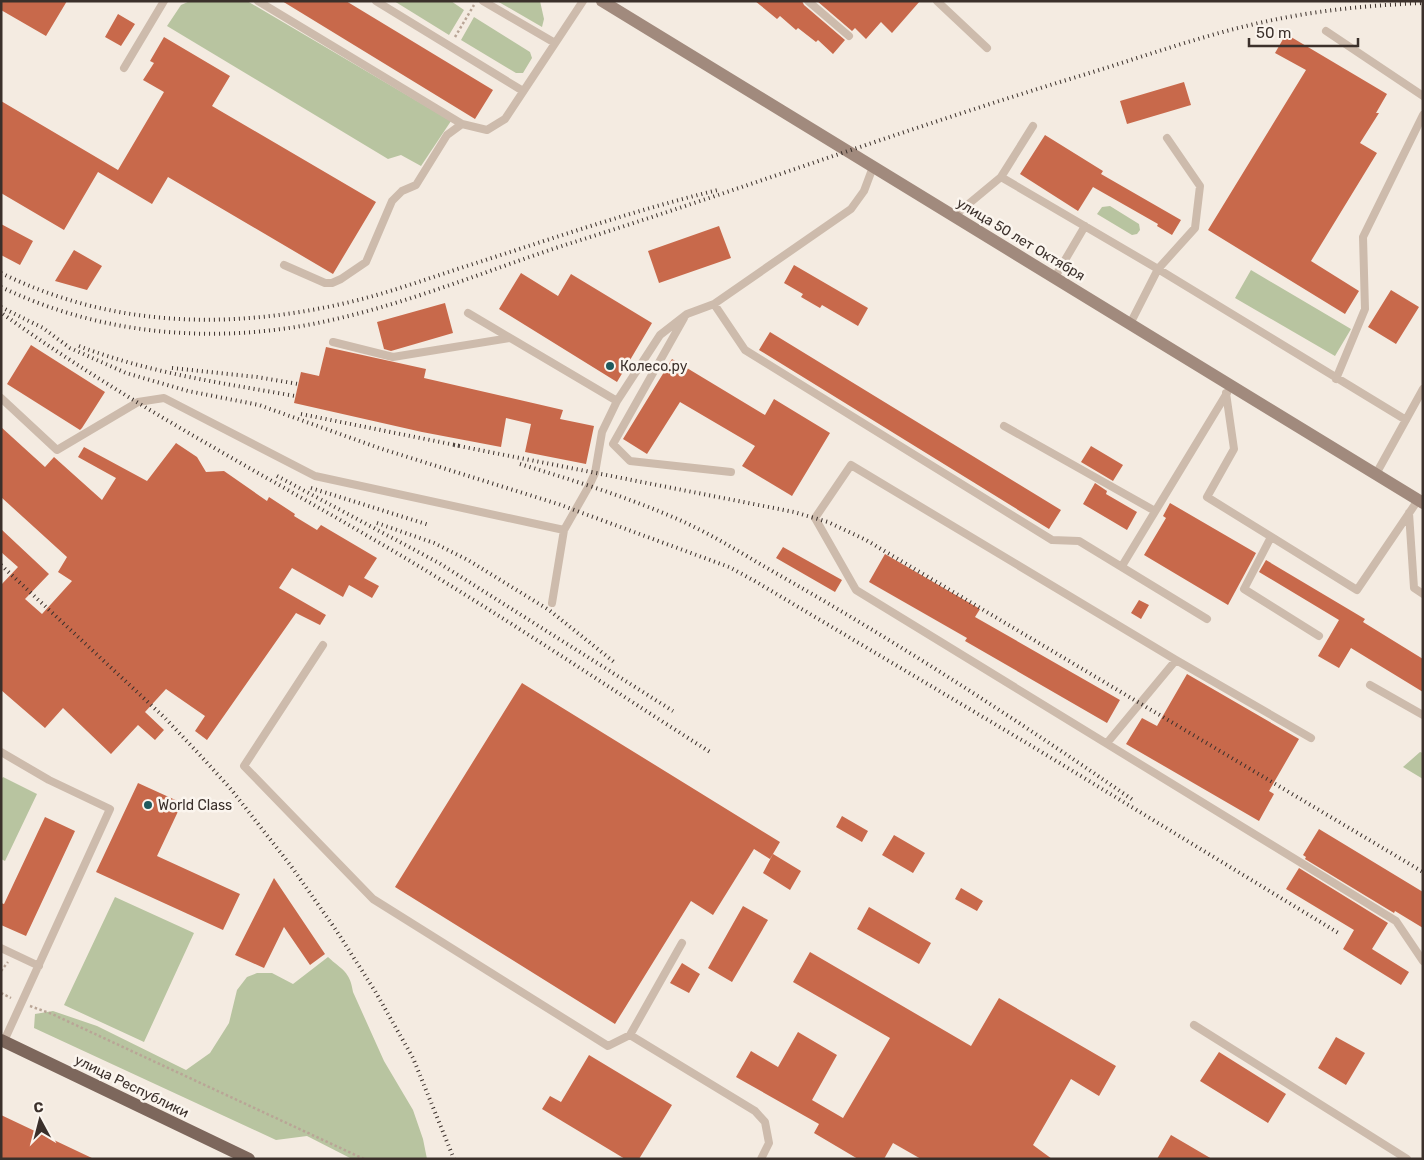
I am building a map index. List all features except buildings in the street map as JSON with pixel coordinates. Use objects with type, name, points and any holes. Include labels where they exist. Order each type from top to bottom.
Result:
[{"type":"main road","name":"улица 50 лет Октября","points":[[602,1],[873,168],[1055,277],[1130,324],[1228,390],[1420,501]]},
{"type":"main road","name":"улица Республики","points":[[3,1041],[249,1159]]},
{"type":"lane","points":[[258,1],[462,124],[487,130],[505,119],[583,1]]},
{"type":"lane","points":[[376,1],[449,48],[523,91]]},
{"type":"lane","points":[[483,1],[555,43]]},
{"type":"lane","points":[[808,1],[849,36]]},
{"type":"lane","points":[[937,1],[987,48]]},
{"type":"lane","points":[[124,68],[163,2]]},
{"type":"lane","points":[[1326,31],[1423,96]]},
{"type":"lane","points":[[1336,379],[1365,309],[1363,237],[1423,115]]},
{"type":"lane","points":[[284,264],[326,283],[332,283],[366,262],[392,201],[402,191],[416,185],[447,136],[462,124]]},
{"type":"lane","points":[[954,216],[1001,177],[1033,126]]},
{"type":"lane","points":[[1130,324],[1158,269],[1195,228],[1200,186],[1167,138]]},
{"type":"lane","points":[[552,603],[564,530],[589,486],[598,462],[602,432],[617,401],[660,335],[686,314],[714,304],[851,209],[864,190],[873,168]]},
{"type":"lane","points":[[1001,177],[1158,269],[1406,420]]},
{"type":"lane","points":[[1055,277],[1085,226]]},
{"type":"lane","points":[[714,304],[746,350],[1052,540],[1079,541],[1207,619]]},
{"type":"lane","points":[[468,313],[617,401]]},
{"type":"lane","points":[[686,314],[613,444],[630,460],[731,472]]},
{"type":"lane","points":[[333,342],[394,357],[510,338]]},
{"type":"lane","points":[[1122,566],[1228,390]]},
{"type":"lane","points":[[1228,390],[1234,450],[1207,497],[1357,590],[1409,513],[1420,501]]},
{"type":"lane","points":[[1376,474],[1422,393]]},
{"type":"lane","points":[[1,398],[58,450],[138,402],[164,398],[315,476],[564,530]]},
{"type":"lane","points":[[1004,426],[1155,511]]},
{"type":"lane","points":[[1311,738],[1176,660],[850,465],[815,518],[856,590],[1396,921],[1423,961]]},
{"type":"lane","points":[[1409,513],[1414,588],[1423,594]]},
{"type":"lane","points":[[1272,537],[1244,589],[1320,636]]},
{"type":"lane","points":[[323,645],[244,766],[373,899],[608,1046],[630,1035],[682,943]]},
{"type":"lane","points":[[1107,743],[1176,660]]},
{"type":"lane","points":[[1370,685],[1423,715]]},
{"type":"lane","points":[[1,752],[49,780],[110,809],[3,1041]]},
{"type":"lane","points":[[1,948],[39,966]]},
{"type":"lane","points":[[1194,1025],[1407,1159]]},
{"type":"lane","points":[[630,1035],[755,1111],[765,1122],[769,1143],[761,1159]]},
{"type":"path","points":[[449,48],[476,1]]},
{"type":"path","points":[[1,993],[52,1014],[364,1159]]},
{"type":"green space","points":[[190,1],[247,1],[451,121],[421,166],[401,155],[388,159],[167,26],[181,5]]},
{"type":"green space","points":[[394,1],[451,1],[464,10],[449,35]]},
{"type":"green space","points":[[497,1],[540,1],[544,19],[542,27]]},
{"type":"green space","points":[[474,17],[530,52],[532,58],[523,73],[516,73],[461,40]]},
{"type":"green space","points":[[1110,206],[1139,224],[1140,230],[1137,234],[1132,235],[1097,214],[1102,207]]},
{"type":"green space","points":[[1251,270],[1351,329],[1335,356],[1235,298]]},
{"type":"green space","points":[[1420,752],[1423,753],[1423,779],[1403,767]]},
{"type":"green space","points":[[3,777],[37,794],[5,861],[1,859],[1,780]]},
{"type":"green space","points":[[115,897],[194,933],[144,1042],[64,1005]]},
{"type":"green space","points":[[328,957],[350,979],[353,992],[384,1061],[413,1110],[423,1139],[427,1159],[352,1159],[307,1136],[276,1140],[34,1028],[35,1014],[53,1011],[97,1026],[186,1070],[210,1053],[229,1023],[237,990],[247,977],[257,973],[272,973],[293,984]]},
{"type":"railway","points":[[1,287],[40,304],[80,316],[120,326],[161,331],[203,334],[244,333],[327,321],[419,296],[538,254],[954,116],[1207,36],[1257,23],[1318,12],[1370,6],[1423,3]]},
{"type":"railway","points":[[1,273],[43,291],[86,305],[129,314],[173,319],[217,320],[261,317],[305,311],[366,298],[625,215],[718,190]]},
{"type":"railway","points":[[1,307],[43,328],[70,348],[126,373],[188,391],[259,405],[379,448],[558,504],[729,567],[1030,745],[1340,934]]},
{"type":"railway","points":[[3,314],[94,376],[462,593],[710,752]]},
{"type":"railway","points":[[79,346],[159,370],[213,382],[295,396]]},
{"type":"railway","points":[[172,368],[257,377],[298,384]]},
{"type":"railway","points":[[301,414],[460,446]]},
{"type":"railway","points":[[454,445],[794,512],[828,522],[866,540],[1423,872]]},
{"type":"railway","points":[[520,464],[644,505],[710,535],[918,658],[1048,742],[1133,800]]},
{"type":"railway","points":[[277,476],[439,563],[673,711]]},
{"type":"railway","points":[[311,488],[429,525]]},
{"type":"railway","points":[[377,523],[434,543],[468,560],[549,610],[614,662]]},
{"type":"railway","points":[[1,565],[165,718],[230,788],[291,866],[336,930],[375,991],[413,1058],[454,1159]]},
{"type":"place","name":"Колесо.ру","points":[[610,366]]},
{"type":"place","name":"World Class","points":[[148,805]]}]
